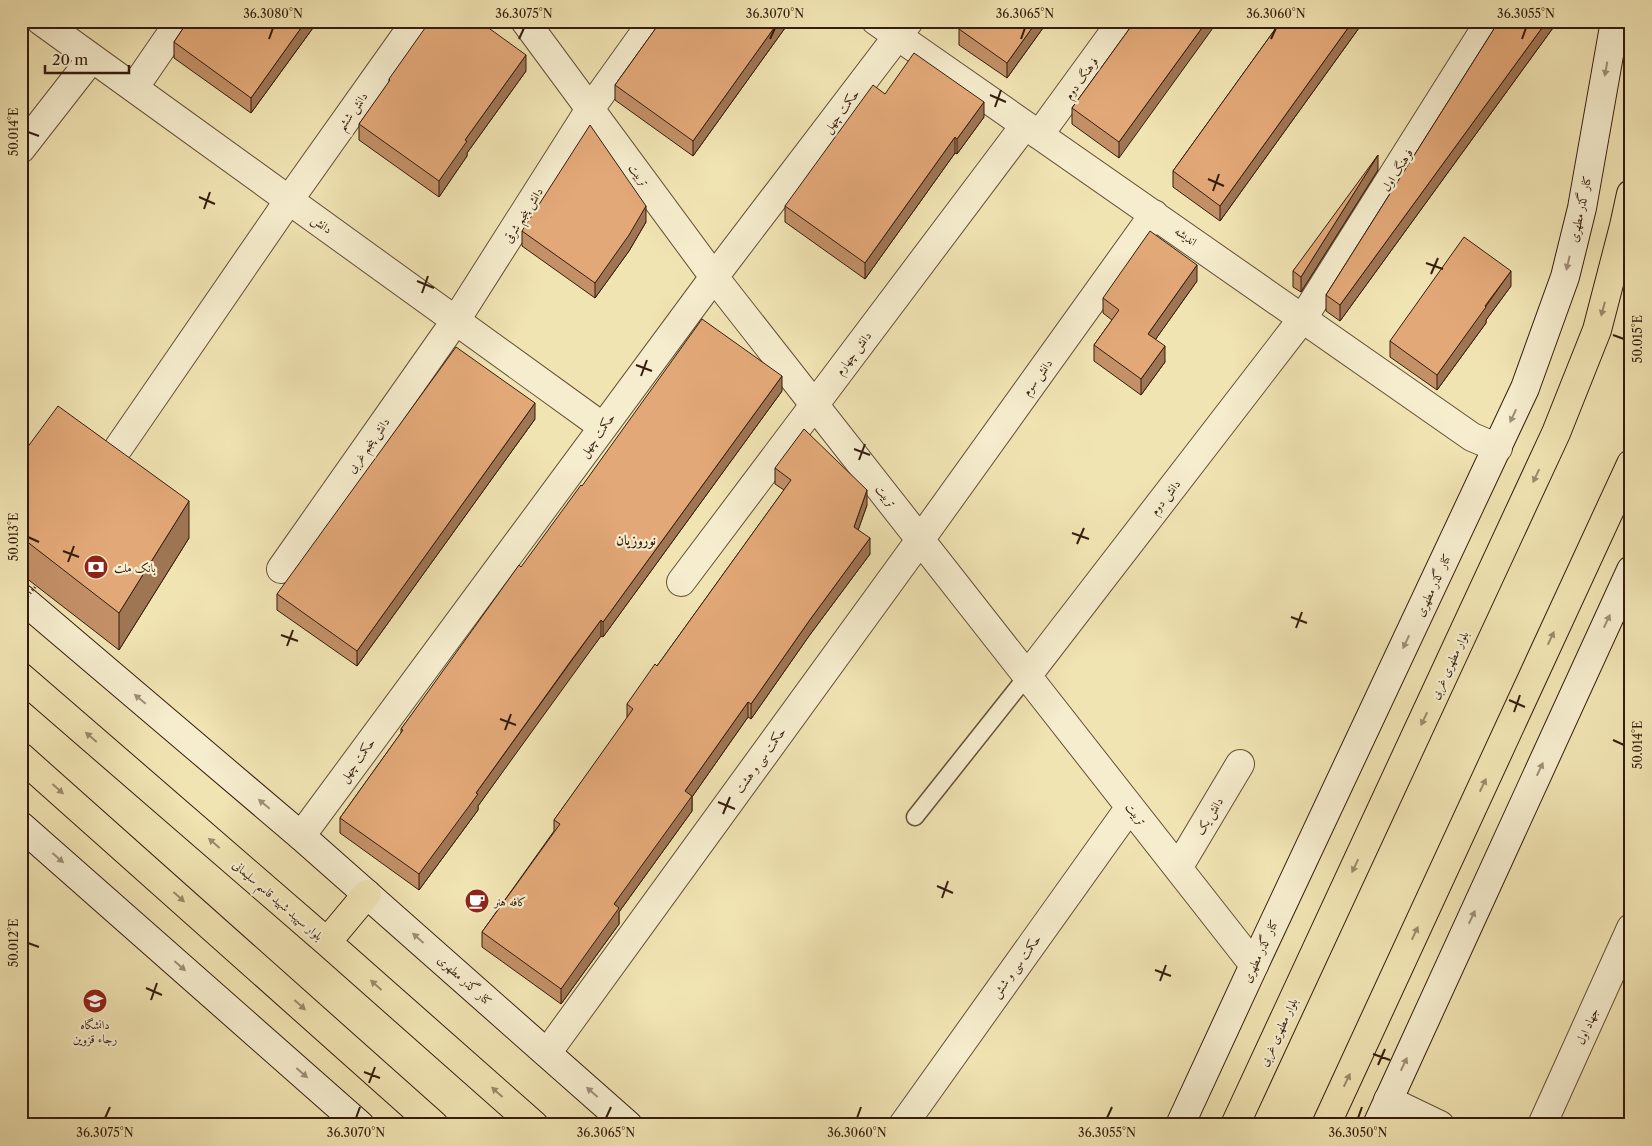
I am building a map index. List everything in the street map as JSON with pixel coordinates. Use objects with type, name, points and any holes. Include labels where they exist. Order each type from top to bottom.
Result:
[{"type":"main road","name":"بلوار مطهری غربی","points":[[1235,1125],[1556,433],[1597,330],[1631,194]]},
{"type":"main road","points":[[1326,1125],[1631,464]]},
{"type":"main road","name":"بلوار سپهبد شهید قاسم سلیمانی","points":[[21,677],[327,942],[534,1125]]},
{"type":"main road","points":[[21,757],[434,1125]]},
{"type":"main road","points":[[327,942],[367,894]]},
{"type":"street","name":"دانش","points":[[41,21],[603,426]]},
{"type":"street","points":[[134,88],[180,21]]},
{"type":"street","name":"دانش ششم","points":[[119,447],[289,200],[416,21]]},
{"type":"street","name":"تربیت","points":[[525,21],[714,277],[1254,965]]},
{"type":"street","name":"دانش پنجم شرقی","points":[[456,320],[590,109],[653,21]]},
{"type":"street","name":"فرهنگ دوم","points":[[1032,130],[1122,21]]},
{"type":"street","name":"فرهنگ اول","points":[[1303,318],[1490,21]]},
{"type":"street","name":"کنار گذر مطهری","points":[[1180,1125],[1525,388],[1565,277],[1582,208],[1615,21]]},
{"type":"street","name":"اندیشه","points":[[894,26],[1032,130],[1472,437],[1498,448]]},
{"type":"street","name":"حکمت چهل","points":[[302,836],[714,277],[894,26]]},
{"type":"street","points":[[21,149],[92,58]]},
{"type":"street","name":"دانش چهارم","points":[[682,582],[814,405],[1032,130]]},
{"type":"street","name":"دانش سوم","points":[[920,540],[1154,214]]},
{"type":"street","name":"دانش دوم","points":[[1027,676],[1303,318]]},
{"type":"street","name":"دانش پنجم غربی","points":[[281,570],[456,320]]},
{"type":"street","name":"حکمت سی و هشت","points":[[547,1053],[920,540]]},
{"type":"street","points":[[1440,1125],[1382,1113],[1631,570]]},
{"type":"street","name":"کنار گذر مطهری","points":[[29,592],[628,1125]]},
{"type":"street","name":"دانش یک","points":[[1178,868],[1240,764]]},
{"type":"street","name":"حکمت سی و شش","points":[[903,1125],[1130,807]]},
{"type":"street","points":[[21,826],[360,1125]]},
{"type":"street","name":"جهاد اول","points":[[1542,1125],[1631,928]]},
{"type":"lane","points":[[916,817],[1027,676]]},
{"type":"path","points":[[21,604],[29,592]]},
{"type":"building","points":[[188,21],[306,21],[251,98],[174,42]]},
{"type":"building","points":[[430,21],[479,21],[526,55],[465,140],[467,141],[439,181],[359,124]]},
{"type":"building","points":[[661,21],[779,21],[693,141],[615,85]]},
{"type":"building","points":[[965,21],[1037,21],[1007,63],[959,29]]},
{"type":"building","points":[[1135,21],[1207,21],[1119,142],[1072,108]]},
{"type":"building","points":[[1281,21],[1353,21],[1220,206],[1173,171]]},
{"type":"building","points":[[1499,21],[1547,21],[1340,305],[1326,295]]},
{"type":"building","points":[[914,53],[984,102],[957,139],[955,137],[865,263],[785,206],[873,85],[885,94]]},
{"type":"building","points":[[590,125],[646,206],[629,235],[595,283],[522,231]]},
{"type":"building","points":[[1378,155],[1301,277],[1293,271]]},
{"type":"building","points":[[1150,231],[1197,265],[1148,334],[1165,346],[1141,379],[1094,345],[1119,310],[1103,298]]},
{"type":"building","points":[[1464,237],[1511,271],[1437,375],[1390,341]]},
{"type":"building","points":[[702,319],[782,376],[603,622],[601,620],[570,662],[476,793],[478,794],[419,874],[340,818],[403,730],[401,729],[519,565],[521,567],[582,486]]},
{"type":"building","points":[[456,347],[535,403],[357,651],[277,594]]},
{"type":"building","points":[[58,406],[189,501],[119,613],[21,537],[21,456]]},
{"type":"building","points":[[804,429],[867,490],[854,527],[870,538],[751,704],[748,702],[685,791],[692,796],[614,904],[619,908],[561,989],[482,932],[560,824],[554,820],[633,709],[627,704],[655,664],[657,666],[791,480],[775,468]]},
{"type":"building","points":[[22,1117],[27,1125],[21,1125]]},
{"type":"place","name":"بانک ملت","points":[[96,567]]},
{"type":"place","name":"کافه هنر","points":[[477,901]]},
{"type":"place","name":"دانشگاه رجاء قزوین","points":[[95,1001]]},
{"type":"district","name":"نوروزیان","points":[[636,540]]}]
